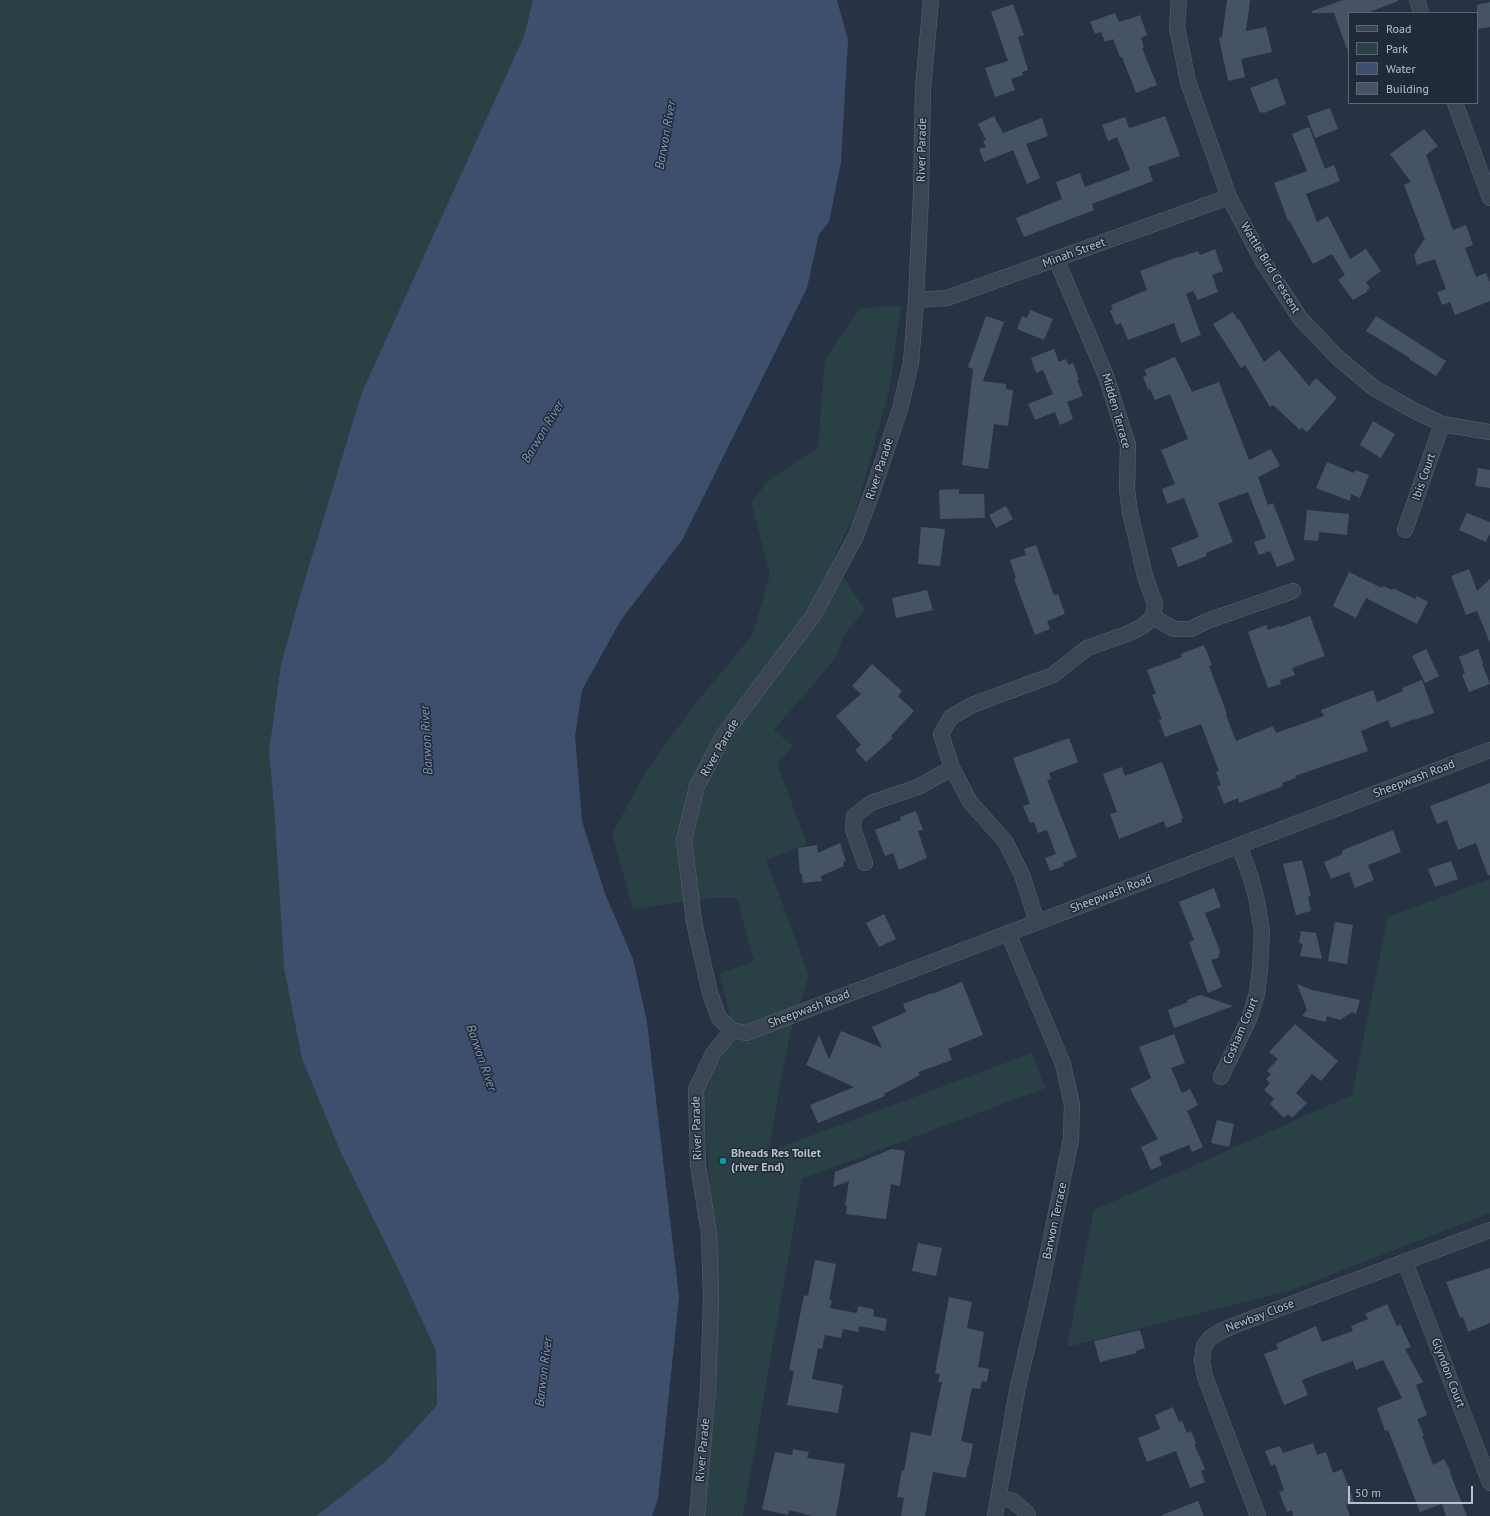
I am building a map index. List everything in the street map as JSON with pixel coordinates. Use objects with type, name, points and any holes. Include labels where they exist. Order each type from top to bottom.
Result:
[{"type":"street","name":"River Parade","points":[[697,1516],[708,1391],[711,1299],[709,1233],[698,1165],[696,1089],[713,1054],[732,1030],[719,1018],[710,993],[694,922],[684,840],[698,786],[725,733],[813,616],[856,536],[900,409],[911,363],[916,300],[921,194],[922,89],[931,0]]},
{"type":"street","name":"Wattle Bird Crescent","points":[[1179,0],[1177,27],[1188,82],[1229,197],[1262,260],[1300,318],[1337,358],[1374,388],[1442,424],[1490,432]]},
{"type":"street","points":[[1416,0],[1421,12]]},
{"type":"street","points":[[1455,104],[1490,198]]},
{"type":"street","name":"Minah Street","points":[[916,300],[947,298],[1229,197]]},
{"type":"street","name":"Midden Terrace","points":[[1056,259],[1106,376],[1128,445],[1127,490],[1130,512],[1145,576],[1155,604],[1153,617]]},
{"type":"street","name":"Ibis Court","points":[[1405,530],[1442,424]]},
{"type":"street","points":[[1037,922],[1022,875],[1005,841],[970,802],[952,768],[941,734],[951,717],[972,705],[1053,675],[1087,648],[1127,634],[1143,626],[1153,617],[1174,628],[1191,629],[1207,621],[1293,591]]},
{"type":"street","name":"Sheepwash Road","points":[[732,1030],[746,1033],[1490,750]]},
{"type":"street","points":[[865,862],[853,829],[854,816],[871,803],[918,787],[952,768]]},
{"type":"street","name":"Cosham Court","points":[[1222,1077],[1249,1019],[1257,994],[1260,968],[1262,932],[1257,901],[1251,878],[1239,845]]},
{"type":"street","name":"Barwon Terrace","points":[[995,1516],[1017,1391],[1040,1292],[1071,1139],[1072,1105],[1063,1064],[1008,933]]},
{"type":"street","name":"Newbay Close","points":[[1258,1516],[1205,1377],[1202,1361],[1204,1346],[1210,1338],[1221,1331],[1490,1230]]},
{"type":"street","name":"Glyndon Court","points":[[1405,1262],[1490,1483]]},
{"type":"street","points":[[998,1497],[1013,1501],[1027,1513],[1028,1516]]},
{"type":"green space","points":[[0,0],[533,0],[524,36],[362,392],[304,582],[281,664],[269,751],[284,968],[302,1059],[341,1153],[402,1277],[436,1351],[437,1404],[385,1462],[316,1516],[0,1516]]},
{"type":"green space","points":[[901,306],[889,391],[855,514],[833,560],[865,610],[844,635],[834,660],[774,730],[793,746],[777,764],[807,844],[766,860],[809,976],[789,1037],[768,1152],[1032,1053],[1045,1088],[802,1179],[743,1516],[702,1516],[716,1402],[712,1218],[703,1087],[727,1049],[729,1011],[720,974],[754,961],[737,898],[714,898],[633,909],[612,834],[646,771],[693,707],[753,634],[770,574],[751,502],[769,480],[818,447],[825,359],[860,308]]},
{"type":"green space","points":[[1490,879],[1490,1213],[1291,1290],[1067,1347],[1094,1210],[1352,1095],[1388,917]]},
{"type":"water","name":"Barwon River","points":[[533,0],[837,0],[848,40],[841,162],[829,222],[819,234],[807,288],[682,540],[621,620],[582,690],[575,736],[582,821],[604,891],[633,959],[647,1022],[679,1297],[658,1499],[652,1516],[316,1516],[385,1462],[437,1405],[436,1351],[402,1277],[341,1153],[302,1059],[284,968],[269,751],[281,664],[304,582],[362,392],[524,36]]},
{"type":"building","points":[[1227,0],[1250,0],[1246,31],[1266,27],[1272,52],[1241,59],[1245,77],[1228,81],[1219,38],[1222,37]]},
{"type":"building","points":[[1343,0],[1398,0],[1370,12],[1348,12],[1348,49],[1334,13],[1312,13],[1312,11]]},
{"type":"building","points":[[1490,2],[1490,27],[1478,29],[1477,5]]},
{"type":"building","points":[[1013,4],[1024,35],[1018,37],[1028,70],[1022,72],[1023,75],[1011,79],[1015,90],[995,97],[985,68],[1008,61],[991,12]]},
{"type":"building","points":[[1115,13],[1119,22],[1140,15],[1147,35],[1141,38],[1144,47],[1142,48],[1157,85],[1136,93],[1122,57],[1120,57],[1113,39],[1105,42],[1101,32],[1095,34],[1090,22]]},
{"type":"building","points":[[1277,78],[1286,104],[1264,113],[1260,113],[1250,88]]},
{"type":"building","points":[[1330,108],[1338,129],[1315,138],[1307,116]]},
{"type":"building","points":[[994,116],[1003,133],[1042,118],[1048,136],[1026,144],[1040,178],[1027,184],[1013,150],[984,162],[979,149],[986,147],[983,141],[986,140],[978,124]]},
{"type":"building","points":[[1165,116],[1180,156],[1148,167],[1153,181],[1092,204],[1094,210],[1024,237],[1016,218],[1062,199],[1056,182],[1080,173],[1085,187],[1130,170],[1117,137],[1108,141],[1102,125],[1125,117],[1129,128]]},
{"type":"building","points":[[1309,127],[1325,169],[1334,165],[1340,181],[1306,194],[1317,222],[1328,216],[1350,259],[1366,249],[1381,271],[1366,282],[1370,288],[1367,292],[1353,300],[1338,280],[1345,275],[1332,254],[1313,264],[1289,220],[1288,221],[1274,183],[1307,171],[1292,134]]},
{"type":"building","points":[[1424,129],[1438,146],[1426,155],[1453,230],[1466,225],[1473,245],[1465,248],[1476,277],[1486,273],[1490,282],[1490,301],[1455,315],[1450,302],[1442,305],[1437,292],[1446,289],[1435,259],[1417,265],[1414,255],[1425,240],[1404,185],[1411,182],[1390,154]]},
{"type":"building","points":[[1215,249],[1223,271],[1212,275],[1218,292],[1198,300],[1193,291],[1186,294],[1201,335],[1181,343],[1174,323],[1128,340],[1121,323],[1116,325],[1110,311],[1113,309],[1111,305],[1147,290],[1140,271],[1198,251],[1200,255]]},
{"type":"building","points":[[1030,310],[1053,319],[1044,340],[1017,329],[1022,316],[1027,318]]},
{"type":"building","points":[[1233,312],[1238,320],[1239,319],[1264,362],[1279,350],[1309,386],[1316,378],[1337,398],[1307,432],[1302,428],[1300,430],[1273,405],[1270,407],[1245,365],[1241,368],[1213,324]]},
{"type":"building","points":[[986,316],[1004,322],[983,381],[1006,384],[1006,389],[1013,390],[1008,426],[994,424],[988,469],[962,465],[973,369],[968,367]]},
{"type":"building","points":[[1376,316],[1446,361],[1436,376],[1366,331]]},
{"type":"building","points":[[1054,349],[1059,362],[1066,359],[1068,365],[1073,363],[1083,396],[1067,402],[1073,419],[1060,425],[1055,412],[1035,420],[1028,404],[1053,394],[1043,370],[1036,373],[1031,358]]},
{"type":"building","points":[[1175,357],[1192,392],[1219,382],[1249,460],[1271,449],[1280,466],[1258,477],[1268,505],[1273,503],[1295,560],[1277,567],[1270,551],[1259,555],[1254,542],[1266,538],[1248,492],[1218,503],[1233,542],[1206,553],[1207,556],[1178,567],[1171,548],[1199,537],[1184,498],[1167,504],[1162,489],[1175,484],[1161,450],[1188,439],[1170,394],[1155,400],[1150,389],[1148,390],[1143,377],[1147,375],[1144,370]]},
{"type":"building","points":[[1373,421],[1395,434],[1381,458],[1360,445]]},
{"type":"building","points":[[1327,462],[1354,473],[1355,470],[1369,475],[1360,498],[1351,494],[1350,501],[1316,488]]},
{"type":"building","points":[[1478,468],[1490,470],[1490,488],[1475,486]]},
{"type":"building","points":[[959,489],[959,494],[984,494],[985,518],[940,519],[939,490]]},
{"type":"building","points":[[1006,506],[1013,519],[996,528],[989,515]]},
{"type":"building","points":[[1307,510],[1349,514],[1347,535],[1319,532],[1318,541],[1304,540]]},
{"type":"building","points":[[1467,513],[1490,522],[1490,533],[1486,542],[1459,530]]},
{"type":"building","points":[[921,527],[945,529],[940,566],[918,564]]},
{"type":"building","points":[[1036,545],[1054,595],[1058,594],[1065,614],[1047,621],[1050,629],[1035,635],[1014,579],[1016,578],[1010,560],[1026,555],[1024,549]]},
{"type":"building","points":[[1469,569],[1477,591],[1490,579],[1490,643],[1477,611],[1466,615],[1451,576]]},
{"type":"building","points":[[1349,572],[1382,588],[1383,586],[1392,590],[1393,588],[1415,599],[1417,596],[1428,602],[1417,624],[1366,598],[1356,618],[1333,606]]},
{"type":"building","points":[[927,590],[933,610],[896,618],[892,598]]},
{"type":"building","points":[[1310,616],[1325,656],[1292,668],[1295,675],[1280,680],[1281,684],[1268,688],[1248,632],[1266,625],[1268,630],[1280,627]]},
{"type":"building","points":[[1204,645],[1212,665],[1209,666],[1236,741],[1273,726],[1276,733],[1324,716],[1321,710],[1373,690],[1377,702],[1403,691],[1402,688],[1422,680],[1434,713],[1391,728],[1388,720],[1361,731],[1368,751],[1295,776],[1296,778],[1282,783],[1283,785],[1281,787],[1239,803],[1238,798],[1224,804],[1217,786],[1221,785],[1216,772],[1219,771],[1201,724],[1165,737],[1159,720],[1162,719],[1152,695],[1156,694],[1147,670],[1182,657],[1181,654]]},
{"type":"building","points":[[1426,649],[1439,676],[1425,683],[1412,656]]},
{"type":"building","points":[[1478,649],[1490,684],[1469,692],[1462,675],[1465,673],[1459,657]]},
{"type":"building","points":[[872,664],[902,691],[898,696],[914,711],[891,736],[893,738],[866,762],[855,750],[861,745],[836,716],[861,694],[852,686]]},
{"type":"building","points":[[1069,738],[1078,762],[1049,773],[1051,779],[1047,780],[1077,857],[1063,863],[1064,866],[1050,871],[1045,858],[1056,854],[1047,830],[1038,833],[1034,822],[1030,823],[1023,806],[1030,804],[1013,758]]},
{"type":"building","points":[[1162,762],[1183,818],[1181,819],[1182,822],[1166,828],[1164,821],[1119,839],[1110,814],[1117,812],[1103,774],[1122,767],[1125,776]]},
{"type":"building","points":[[1490,783],[1490,875],[1488,876],[1476,843],[1458,850],[1447,820],[1437,824],[1430,806]]},
{"type":"building","points":[[916,811],[923,830],[918,831],[927,858],[899,870],[893,853],[885,856],[875,830],[901,820],[900,817]]},
{"type":"building","points":[[1393,830],[1401,852],[1368,865],[1374,880],[1355,888],[1349,872],[1331,879],[1324,862],[1341,855],[1343,850]]},
{"type":"building","points":[[840,843],[846,861],[843,862],[844,866],[821,876],[822,881],[803,883],[802,874],[800,874],[798,848],[817,845],[818,853]]},
{"type":"building","points":[[1302,860],[1311,896],[1308,897],[1311,911],[1296,915],[1283,864]]},
{"type":"building","points":[[1451,861],[1458,879],[1435,887],[1428,869]]},
{"type":"building","points":[[1214,888],[1221,907],[1205,913],[1220,951],[1218,958],[1211,960],[1222,987],[1208,993],[1189,942],[1194,940],[1179,902]]},
{"type":"building","points":[[884,914],[896,939],[879,947],[866,923]]},
{"type":"building","points":[[1335,922],[1353,925],[1347,964],[1328,961]]},
{"type":"building","points":[[1301,931],[1316,933],[1322,959],[1300,956],[1303,944],[1299,943]]},
{"type":"building","points":[[962,982],[983,1035],[948,1049],[952,1060],[918,1072],[920,1075],[884,1094],[885,1096],[818,1123],[810,1105],[854,1087],[806,1065],[819,1035],[829,1059],[841,1031],[882,1048],[872,1027],[906,1012],[903,1004]]},
{"type":"building","points":[[1297,984],[1312,990],[1360,1000],[1356,1014],[1352,1012],[1340,1020],[1327,1016],[1326,1022],[1302,1016],[1307,1010]]},
{"type":"building","points":[[1200,995],[1233,1006],[1174,1028],[1168,1010],[1188,1002],[1187,1000]]},
{"type":"building","points":[[1295,1024],[1338,1061],[1321,1081],[1312,1074],[1296,1093],[1307,1103],[1292,1118],[1288,1114],[1284,1118],[1270,1104],[1274,1099],[1264,1090],[1270,1083],[1266,1079],[1271,1074],[1267,1071],[1278,1059],[1269,1052]]},
{"type":"building","points":[[1174,1034],[1185,1063],[1171,1068],[1182,1093],[1190,1089],[1198,1105],[1187,1111],[1203,1147],[1192,1152],[1189,1145],[1159,1157],[1162,1165],[1151,1170],[1141,1147],[1158,1139],[1130,1089],[1151,1078],[1139,1047]]},
{"type":"building","points":[[1217,1120],[1234,1124],[1229,1147],[1211,1143]]},
{"type":"building","points":[[892,1149],[905,1151],[900,1186],[891,1184],[886,1219],[846,1214],[847,1206],[845,1206],[849,1181],[833,1187],[835,1172]]},
{"type":"building","points":[[918,1243],[942,1248],[936,1276],[912,1271]]},
{"type":"building","points":[[815,1260],[836,1264],[829,1300],[832,1300],[830,1308],[857,1313],[858,1306],[873,1309],[873,1316],[887,1319],[885,1331],[859,1326],[858,1332],[843,1329],[841,1338],[825,1335],[822,1349],[818,1348],[812,1379],[843,1385],[838,1413],[787,1405],[794,1371],[789,1370],[804,1295],[808,1296]]},
{"type":"building","points":[[1490,1268],[1490,1323],[1468,1332],[1463,1317],[1460,1318],[1446,1282]]},
{"type":"building","points":[[949,1297],[972,1302],[967,1328],[984,1332],[978,1367],[989,1369],[987,1382],[982,1381],[980,1389],[972,1388],[961,1441],[973,1444],[969,1465],[966,1478],[933,1472],[925,1516],[901,1516],[904,1498],[897,1497],[902,1470],[904,1471],[911,1432],[931,1436],[942,1382],[938,1382],[940,1374],[935,1373]]},
{"type":"building","points":[[1387,1304],[1397,1326],[1400,1324],[1411,1347],[1405,1349],[1423,1382],[1416,1385],[1427,1415],[1417,1419],[1424,1435],[1422,1436],[1433,1465],[1444,1459],[1451,1472],[1450,1473],[1467,1516],[1446,1516],[1442,1504],[1420,1512],[1388,1430],[1385,1431],[1377,1408],[1402,1398],[1383,1360],[1356,1370],[1353,1361],[1304,1379],[1302,1381],[1308,1395],[1284,1405],[1264,1354],[1278,1349],[1276,1344],[1316,1326],[1322,1342],[1353,1331],[1351,1326],[1368,1319],[1365,1314]]},
{"type":"building","points":[[1140,1330],[1145,1348],[1136,1351],[1137,1353],[1100,1362],[1094,1341]]},
{"type":"building","points":[[1173,1407],[1179,1422],[1182,1421],[1187,1433],[1191,1431],[1196,1443],[1194,1444],[1205,1469],[1201,1471],[1205,1482],[1190,1488],[1176,1451],[1147,1462],[1138,1438],[1160,1429],[1155,1415]]},
{"type":"building","points":[[1313,1443],[1317,1455],[1326,1452],[1333,1473],[1342,1469],[1354,1502],[1346,1505],[1350,1516],[1293,1516],[1292,1510],[1287,1512],[1279,1492],[1284,1490],[1275,1464],[1271,1466],[1265,1451],[1280,1446],[1283,1453]]},
{"type":"building","points":[[793,1449],[809,1452],[807,1458],[845,1464],[836,1516],[812,1516],[789,1510],[788,1515],[762,1509],[775,1452],[792,1455]]},
{"type":"building","points":[[1198,1501],[1204,1516],[1162,1516],[1162,1515]]},
{"type":"place","name":"Bheads Res Toilet (river End)","points":[[723,1161]]}]
